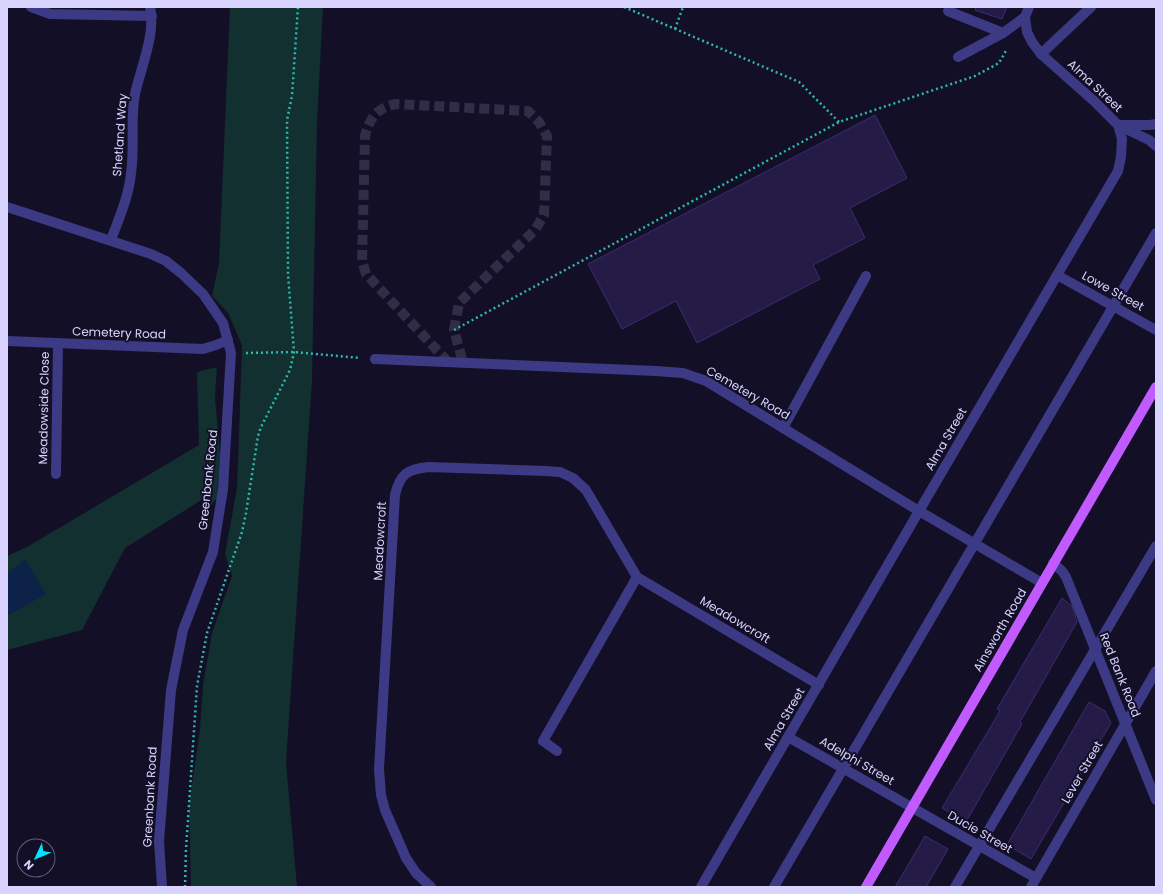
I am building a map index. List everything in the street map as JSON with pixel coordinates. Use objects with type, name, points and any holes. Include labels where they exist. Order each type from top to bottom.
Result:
[{"type":"main road","name":"Ainsworth Road","points":[[866,887],[1156,387]]},
{"type":"street","points":[[31,7],[50,14],[151,12]]},
{"type":"street","points":[[950,7],[948,11],[1003,33]]},
{"type":"street","points":[[958,57],[1003,33],[1026,17],[1029,7]]},
{"type":"street","points":[[1041,54],[1091,7]]},
{"type":"street","name":"Shetland Way","points":[[111,240],[130,184],[132,171],[135,95],[148,46],[151,12]]},
{"type":"street","name":"Alma Street","points":[[701,887],[1118,171],[1122,140],[1118,125],[1094,101],[1041,54],[1027,32],[1026,17]]},
{"type":"street","points":[[1118,125],[1156,124]]},
{"type":"street","points":[[1118,125],[1149,140],[1156,146]]},
{"type":"street","name":"Greenbank Road","points":[[7,207],[111,240],[166,261],[203,294],[223,323],[228,340],[231,354],[223,489],[213,552],[183,630],[171,690],[160,841],[162,887]]},
{"type":"street","points":[[774,887],[1114,307],[1156,232]]},
{"type":"street","name":"Lowe Street","points":[[1057,275],[1156,330]]},
{"type":"street","points":[[783,428],[866,276]]},
{"type":"street","name":"Cemetery Road","points":[[7,341],[203,349],[228,340]]},
{"type":"street","name":"Meadowside Close","points":[[56,474],[58,344]]},
{"type":"street","name":"Cemetery Road","points":[[375,359],[656,371],[683,374],[706,381],[919,511],[1042,583]]},
{"type":"street","name":"Meadowcroft","points":[[432,887],[416,873],[406,858],[385,810],[381,795],[379,761],[395,496],[398,483],[406,474],[416,468],[429,466],[560,472],[573,478],[586,490],[637,577],[819,685]]},
{"type":"street","points":[[955,887],[1156,546]]},
{"type":"street","name":"Red Bank Road","points":[[1053,563],[1066,577],[1156,800]]},
{"type":"street","points":[[558,751],[543,741],[637,577]]},
{"type":"street","name":"Lever Street","points":[[1033,882],[1156,671]]},
{"type":"street","name":"Adelphi Street","points":[[788,737],[912,808]]},
{"type":"street","name":"Ducie Street","points":[[912,808],[978,846],[1033,882]]},
{"type":"path","points":[[185,887],[186,849],[198,686],[207,633],[242,532],[258,436],[261,427],[290,370],[294,352],[288,274],[287,120],[292,96],[298,7]]},
{"type":"path","points":[[624,7],[799,82],[839,122]]},
{"type":"path","points":[[675,29],[683,7]]},
{"type":"path","points":[[454,330],[839,122],[975,76],[999,63],[1010,43]]},
{"type":"path","points":[[231,354],[294,352],[375,359]]},
{"type":"green space","points":[[230,7],[323,7],[317,121],[312,380],[286,762],[297,887],[191,887],[189,806],[200,729],[203,685],[212,633],[232,576],[225,554],[237,488],[242,345],[228,313],[212,296],[219,263]]},
{"type":"green space","points":[[217,367],[215,397],[220,455],[217,498],[204,514],[203,499],[125,548],[82,630],[7,650],[7,556],[27,547],[199,445],[197,372]]},
{"type":"water","points":[[25,559],[46,594],[7,616],[7,574]]},
{"type":"building","points":[[976,7],[1007,7],[1002,19],[975,10]]},
{"type":"building","points":[[875,115],[907,178],[850,208],[865,238],[813,265],[820,279],[697,343],[676,301],[622,329],[588,264]]},
{"type":"building","points":[[1062,598],[1072,606],[1077,622],[1020,722],[1022,724],[966,822],[942,808],[1000,711],[997,709]]},
{"type":"building","points":[[1089,702],[1105,711],[1111,723],[1031,859],[1007,845]]},
{"type":"building","points":[[925,836],[948,849],[926,887],[895,887]]},
{"type":"tunnel","points":[[448,362],[366,274],[362,261],[365,136],[369,124],[375,115],[383,108],[396,104],[528,111],[539,122],[547,136],[544,215],[535,230],[459,303],[454,330],[463,363]]}]
